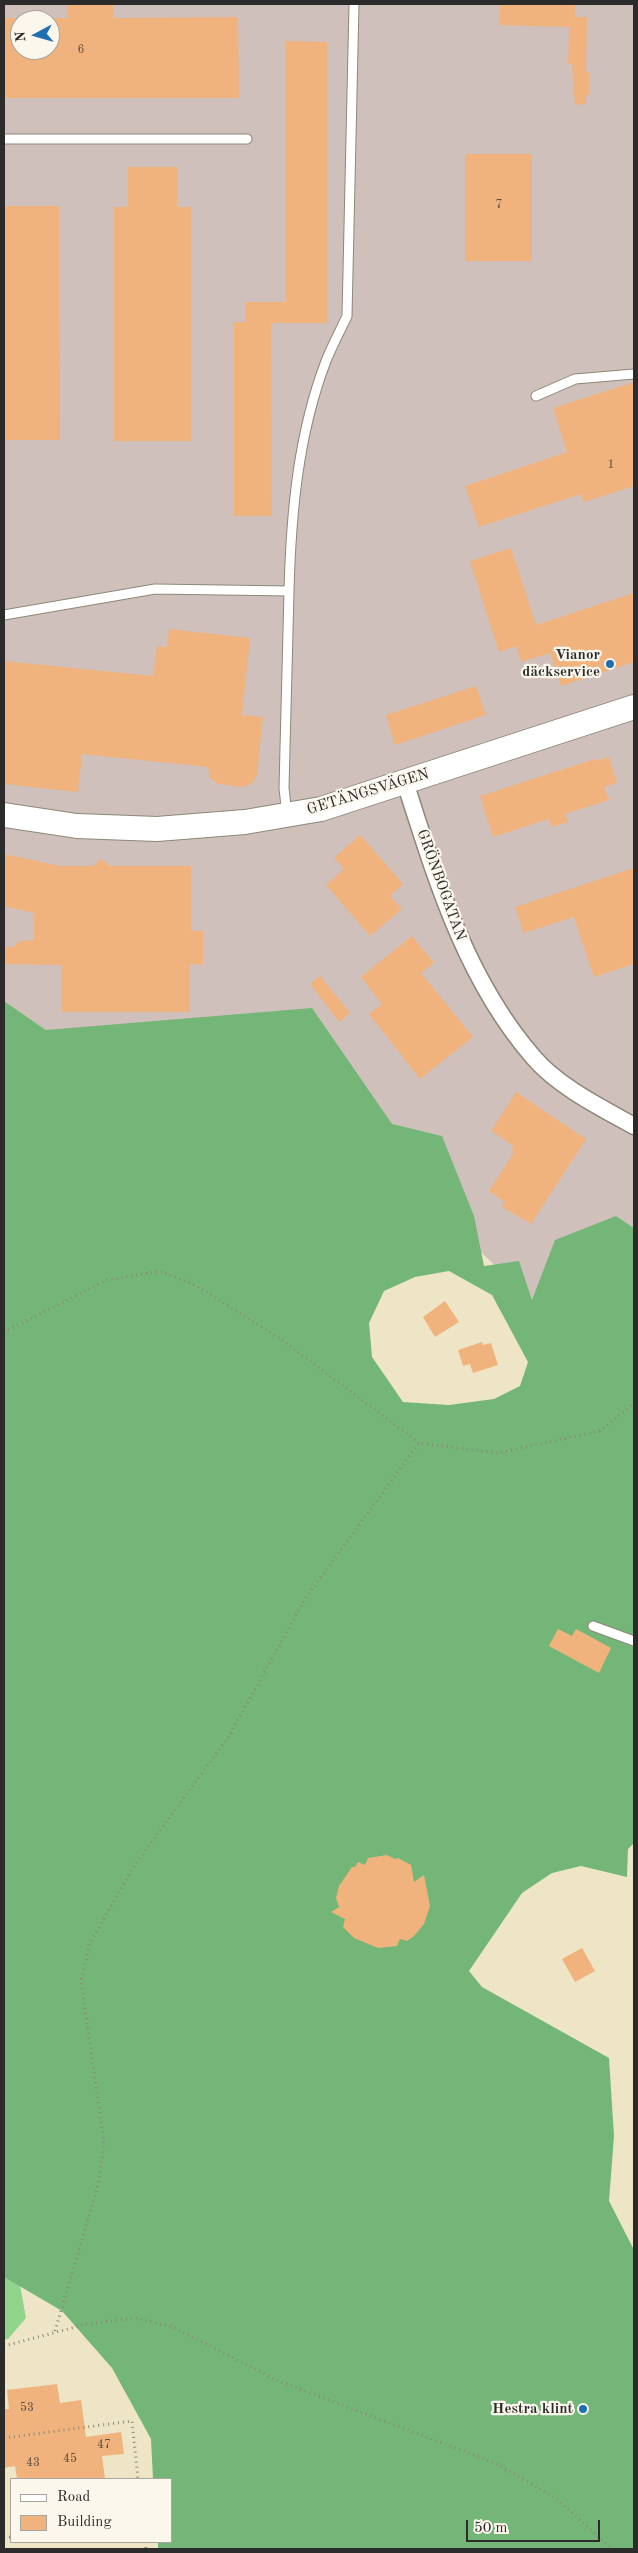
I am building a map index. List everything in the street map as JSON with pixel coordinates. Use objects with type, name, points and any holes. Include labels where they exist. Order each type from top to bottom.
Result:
[{"type":"street","name":"GETÄNGSVÄGEN","points":[[4,815],[77,826],[157,828],[245,822],[287,815],[321,809],[634,707]]},
{"type":"street","name":"GRÖNBOGATAN","points":[[405,782],[443,899],[463,946],[500,1012],[535,1060],[578,1095],[634,1126]]},
{"type":"lane","points":[[287,815],[284,788],[290,526],[307,422],[326,361],[347,316],[354,4]]},
{"type":"lane","points":[[4,139],[247,139]]},
{"type":"lane","points":[[536,396],[575,379],[634,374]]},
{"type":"lane","points":[[4,614],[155,589],[289,591]]},
{"type":"lane","points":[[593,1626],[634,1641]]},
{"type":"path","points":[[4,1332],[107,1280],[160,1272],[195,1285],[279,1338],[419,1443],[498,1453],[600,1431],[634,1403]]},
{"type":"path","points":[[55,2330],[99,2182],[104,2140],[81,1981],[90,1943],[132,1869],[229,1736],[305,1599],[419,1443]]},
{"type":"path","points":[[4,2346],[55,2330],[136,2318],[173,2327],[276,2380],[495,2463],[557,2500],[612,2549]]},
{"type":"path","points":[[4,2438],[132,2421],[138,2478]]},
{"type":"shaded area","points":[[4,4],[634,4],[634,1228],[616,1216],[532,1301],[408,1182],[46,1030],[4,1001]]},
{"type":"green space","points":[[4,1001],[46,1030],[312,1008],[392,1124],[442,1136],[474,1216],[484,1266],[519,1261],[532,1300],[555,1240],[616,1216],[634,1228],[634,1843],[628,1849],[627,1877],[581,1866],[552,1873],[522,1893],[469,1971],[482,1987],[609,2058],[614,2136],[609,2201],[634,2250],[634,2549],[158,2549],[158,2543],[172,2543],[172,2478],[153,2478],[151,2439],[112,2368],[62,2311],[4,2277]],"holes":[[[449,1271],[492,1295],[528,1362],[520,1386],[494,1399],[449,1405],[403,1402],[372,1357],[369,1323],[384,1291],[415,1277]]]},
{"type":"green space","points":[[4,2277],[20,2285],[26,2318],[8,2339],[4,2340]]},
{"type":"building","points":[[67,4],[113,4],[113,18],[238,17],[239,98],[4,98],[4,18],[10,18],[10,60],[60,60],[60,18],[67,18]]},
{"type":"building","points":[[500,4],[575,4],[575,17],[587,17],[586,72],[589,72],[589,95],[586,95],[586,104],[575,105],[572,64],[568,64],[569,27],[499,25]]},
{"type":"building","points":[[286,41],[327,42],[327,323],[271,323],[272,516],[234,516],[234,322],[246,322],[246,302],[286,302]]},
{"type":"building","points":[[465,154],[532,154],[532,261],[465,261]]},
{"type":"building","points":[[128,167],[177,167],[177,207],[191,207],[191,441],[114,441],[114,207],[128,207]]},
{"type":"building","points":[[4,206],[59,206],[60,440],[4,440]]},
{"type":"building","points":[[634,382],[634,486],[584,502],[581,494],[479,527],[465,486],[567,452],[553,408]]},
{"type":"building","points":[[511,548],[536,625],[634,593],[634,662],[561,686],[550,653],[521,662],[516,646],[499,652],[470,561]]},
{"type":"building","points":[[169,629],[250,638],[242,715],[263,717],[257,775],[253,782],[244,787],[218,784],[210,778],[208,767],[82,754],[78,792],[4,784],[4,661],[153,676],[157,646],[167,647]]},
{"type":"building","points":[[476,686],[486,715],[395,745],[386,715]]},
{"type":"building","points":[[609,757],[617,783],[604,787],[609,800],[565,814],[568,822],[551,827],[549,819],[493,837],[480,796],[595,759],[596,761]]},
{"type":"building","points":[[360,835],[403,884],[390,896],[402,909],[370,936],[326,885],[344,869],[334,858]]},
{"type":"building","points":[[4,854],[60,866],[93,866],[101,859],[110,866],[191,866],[191,931],[203,931],[203,965],[190,964],[190,1012],[61,1012],[61,965],[4,964],[4,947],[13,947],[20,941],[34,940],[34,913],[4,906]]},
{"type":"building","points":[[634,868],[634,964],[594,977],[574,917],[524,933],[515,907]]},
{"type":"building","points":[[412,936],[434,963],[421,973],[473,1037],[420,1079],[369,1014],[382,1004],[361,977]]},
{"type":"building","points":[[320,976],[350,1013],[339,1022],[310,984]]},
{"type":"building","points":[[516,1092],[586,1139],[531,1224],[502,1207],[505,1202],[489,1191],[514,1152],[511,1150],[514,1146],[491,1131]]},
{"type":"building","points":[[445,1301],[459,1322],[435,1337],[423,1317]]},
{"type":"building","points":[[482,1342],[483,1345],[491,1343],[498,1365],[473,1373],[470,1364],[463,1366],[458,1350]]},
{"type":"building","points":[[558,1629],[572,1636],[576,1629],[611,1648],[599,1673],[549,1646]]},
{"type":"building","points":[[387,1855],[411,1865],[414,1882],[424,1875],[430,1906],[424,1924],[414,1936],[407,1941],[400,1939],[397,1946],[378,1948],[354,1938],[343,1927],[345,1919],[331,1912],[339,1907],[336,1898],[339,1886],[352,1867],[355,1867],[358,1862],[365,1865],[368,1858]]},
{"type":"building","points":[[582,1948],[595,1971],[575,1982],[562,1959]]},
{"type":"building","points":[[57,2384],[60,2403],[81,2400],[86,2437],[121,2432],[124,2454],[102,2456],[105,2478],[17,2478],[15,2466],[4,2468],[4,2409],[9,2409],[7,2390]]},
{"type":"place","name":"Vianor däckservice","points":[[610,664]]},
{"type":"place","name":"Hestra klint","points":[[583,2409]]}]
